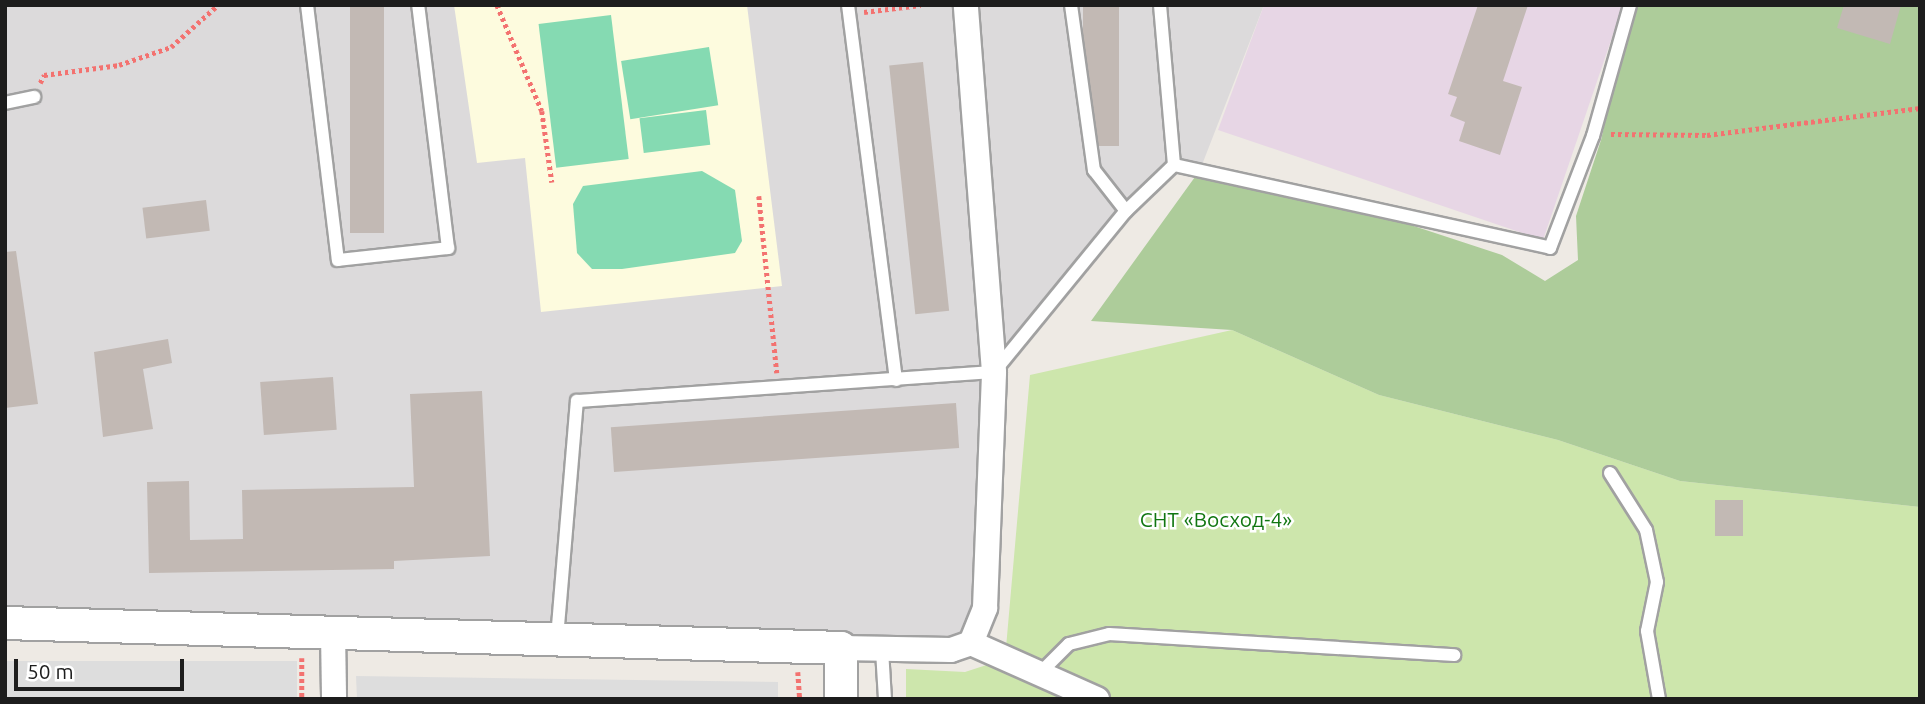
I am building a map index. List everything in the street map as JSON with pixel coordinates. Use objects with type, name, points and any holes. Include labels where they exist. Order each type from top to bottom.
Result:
[{"type":"street","points":[[966,5],[994,372],[985,608],[971,643]]},
{"type":"street","points":[[5,623],[883,650],[951,650],[971,643],[1097,699]]},
{"type":"street","points":[[333,632],[334,699]]},
{"type":"street","points":[[841,649],[841,699]]},
{"type":"lane","points":[[307,5],[338,260],[448,248],[418,5]]},
{"type":"lane","points":[[1071,5],[1094,170],[1126,211]]},
{"type":"lane","points":[[1160,5],[1174,165]]},
{"type":"lane","points":[[1174,165],[1550,248],[1593,136],[1630,5]]},
{"type":"lane","points":[[849,10],[896,380]]},
{"type":"lane","points":[[5,103],[34,97]]},
{"type":"lane","points":[[557,638],[577,401],[994,372],[1126,211],[1174,165]]},
{"type":"lane","points":[[1610,473],[1646,530],[1657,582],[1647,631],[1659,699]]},
{"type":"lane","points":[[1040,673],[1069,644],[1109,634],[1454,655]]},
{"type":"lane","points":[[883,650],[886,699]]},
{"type":"path","points":[[34,97],[44,75],[119,65],[171,47],[218,5]]},
{"type":"path","points":[[497,5],[542,111],[552,182]]},
{"type":"path","points":[[849,10],[921,5]]},
{"type":"path","points":[[1593,136],[1707,135],[1920,108]]},
{"type":"path","points":[[759,197],[779,388]]},
{"type":"path","points":[[302,649],[302,699]]},
{"type":"path","points":[[798,665],[800,699]]},
{"type":"shaded area","points":[[5,5],[1264,5],[1200,170],[1174,165],[1126,211],[994,372],[971,643],[5,623]]},
{"type":"shaded area","points":[[454,5],[747,5],[782,286],[541,312],[525,158],[477,163]]},
{"type":"shaded area","points":[[1264,5],[1623,5],[1543,240],[1218,130]]},
{"type":"shaded area","points":[[5,661],[297,661],[297,699],[5,699]]},
{"type":"shaded area","points":[[356,676],[778,682],[778,699],[357,699]]},
{"type":"green space","points":[[1632,5],[1920,5],[1920,507],[1680,481],[1558,440],[1379,395],[1232,330],[1091,321],[1200,170],[1368,211],[1502,255],[1545,281],[1578,260],[1576,216],[1601,140]]},
{"type":"green space","points":[[611,15],[629,159],[556,168],[539,24]]},
{"type":"green space","points":[[709,47],[718,105],[630,119],[621,61]]},
{"type":"green space","points":[[706,110],[710,145],[644,153],[639,118]]},
{"type":"green space","points":[[702,171],[735,190],[742,241],[735,253],[622,269],[592,269],[577,253],[573,204],[583,186]]},
{"type":"green space","name":"СНТ «Восход-4»","points":[[1232,330],[1379,395],[1558,440],[1680,481],[1920,507],[1920,699],[906,699],[906,669],[965,672],[1005,659],[1030,375]]},
{"type":"building","points":[[350,5],[384,5],[384,233],[350,233]]},
{"type":"building","points":[[1083,5],[1119,5],[1119,146],[1083,146]]},
{"type":"building","points":[[1478,5],[1528,5],[1503,81],[1522,87],[1500,155],[1459,141],[1465,122],[1450,116],[1457,97],[1448,94]]},
{"type":"building","points":[[1844,5],[1901,5],[1890,44],[1837,28]]},
{"type":"building","points":[[923,62],[949,311],[915,314],[889,66]]},
{"type":"building","points":[[206,200],[210,231],[146,239],[142,208]]},
{"type":"building","points":[[16,251],[38,404],[5,408],[5,252]]},
{"type":"building","points":[[168,339],[172,363],[143,369],[153,429],[103,437],[94,352]]},
{"type":"building","points":[[333,377],[337,430],[264,435],[260,382]]},
{"type":"building","points":[[482,391],[490,556],[394,561],[394,569],[149,573],[147,482],[189,481],[190,540],[243,539],[242,490],[414,487],[410,394]]},
{"type":"building","points":[[956,403],[959,448],[614,472],[611,427]]},
{"type":"building","points":[[1715,500],[1743,500],[1743,536],[1715,536]]}]
